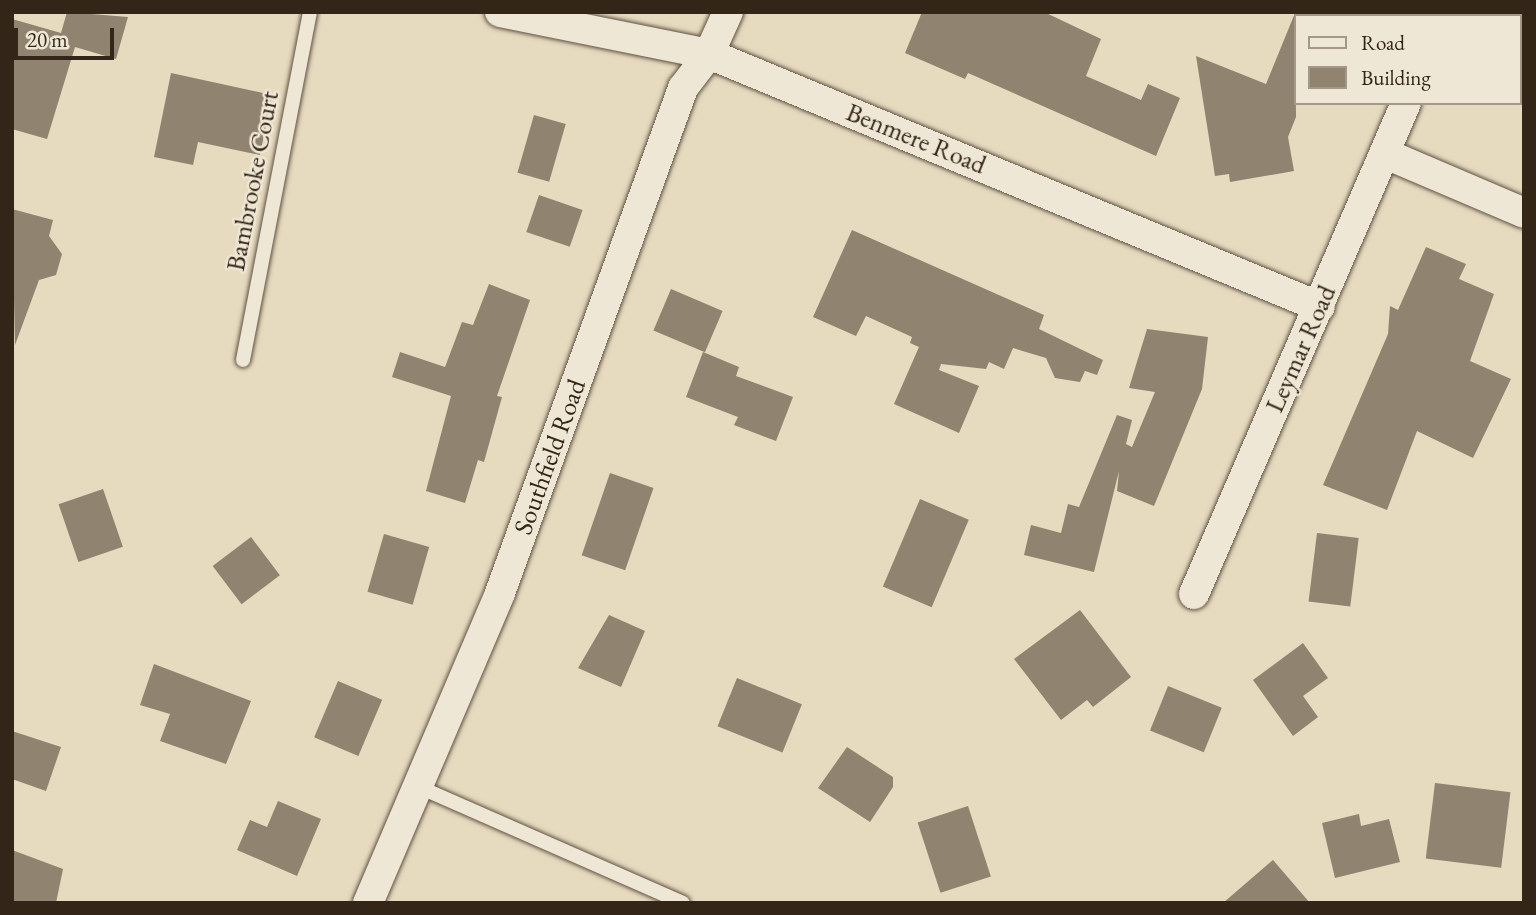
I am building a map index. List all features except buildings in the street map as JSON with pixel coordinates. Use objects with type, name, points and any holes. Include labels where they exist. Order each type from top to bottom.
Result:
[{"type":"street","name":"Benmere Road","points":[[500,12],[709,54],[1320,307]]},
{"type":"street","name":"Southfield Road","points":[[368,903],[500,593],[683,88],[709,54],[728,12]]},
{"type":"street","name":"Leymar Road","points":[[1194,594],[1405,105]]},
{"type":"street","points":[[1386,154],[1475,181],[1524,213]]},
{"type":"lane","name":"Bambrooke Court","points":[[243,360],[310,12]]},
{"type":"lane","points":[[419,787],[683,903]]}]
